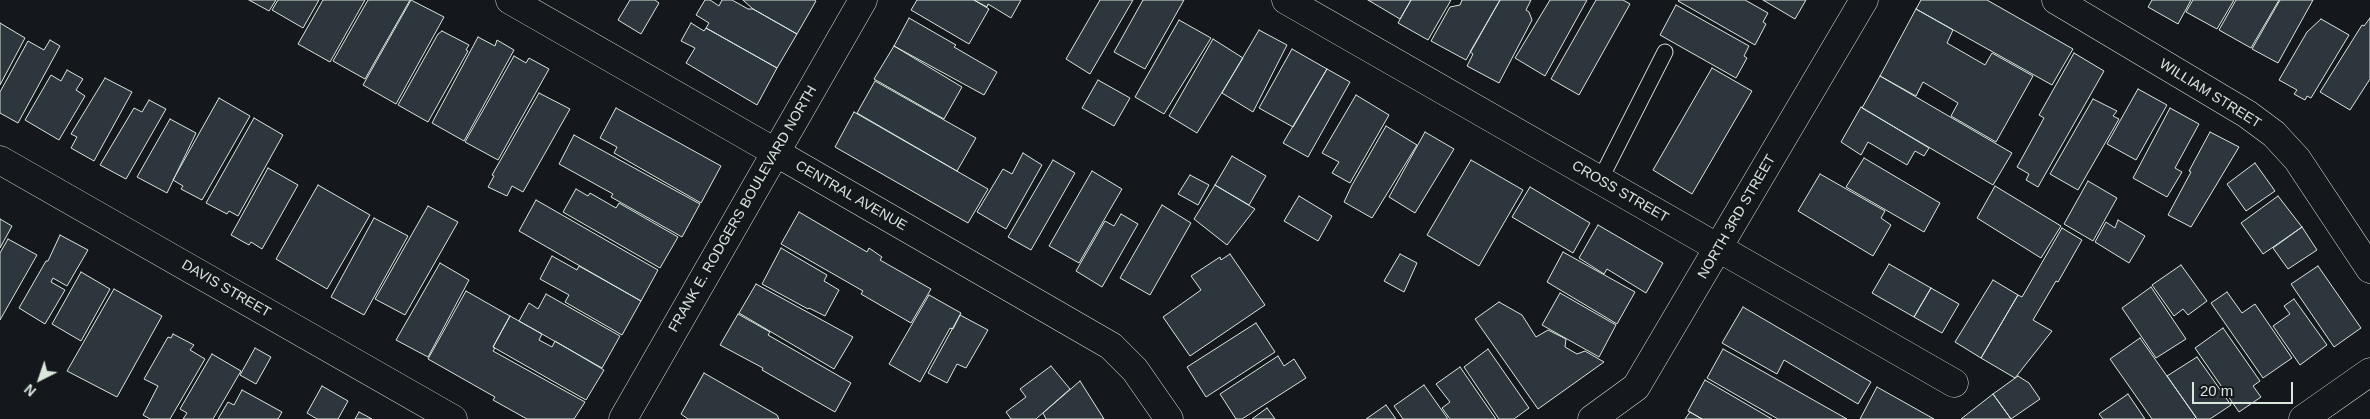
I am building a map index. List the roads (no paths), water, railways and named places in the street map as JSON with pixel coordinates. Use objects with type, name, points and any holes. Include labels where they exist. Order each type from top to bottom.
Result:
[{"type":"street","name":"CENTRAL AVENUE","points":[[510,0],[1111,346],[1135,370],[1169,419]]},
{"type":"street","name":"FRANK E. RODGERS BOULEVARD NORTH","points":[[623,419],[864,0]]},
{"type":"street","name":"CROSS STREET","points":[[1286,0],[1718,250],[1954,383]]},
{"type":"street","name":"NORTH 3RD STREET","points":[[1592,419],[1636,387],[1864,0]]},
{"type":"street","name":"WILLIAM STREET","points":[[2056,0],[2246,114],[2274,134],[2297,159],[2370,269]]},
{"type":"street","name":"DAVIS STREET","points":[[0,160],[453,419]]},
{"type":"street","points":[[2304,419],[2370,372]]},
{"type":"lane","points":[[1600,180],[1664,52]]}]
